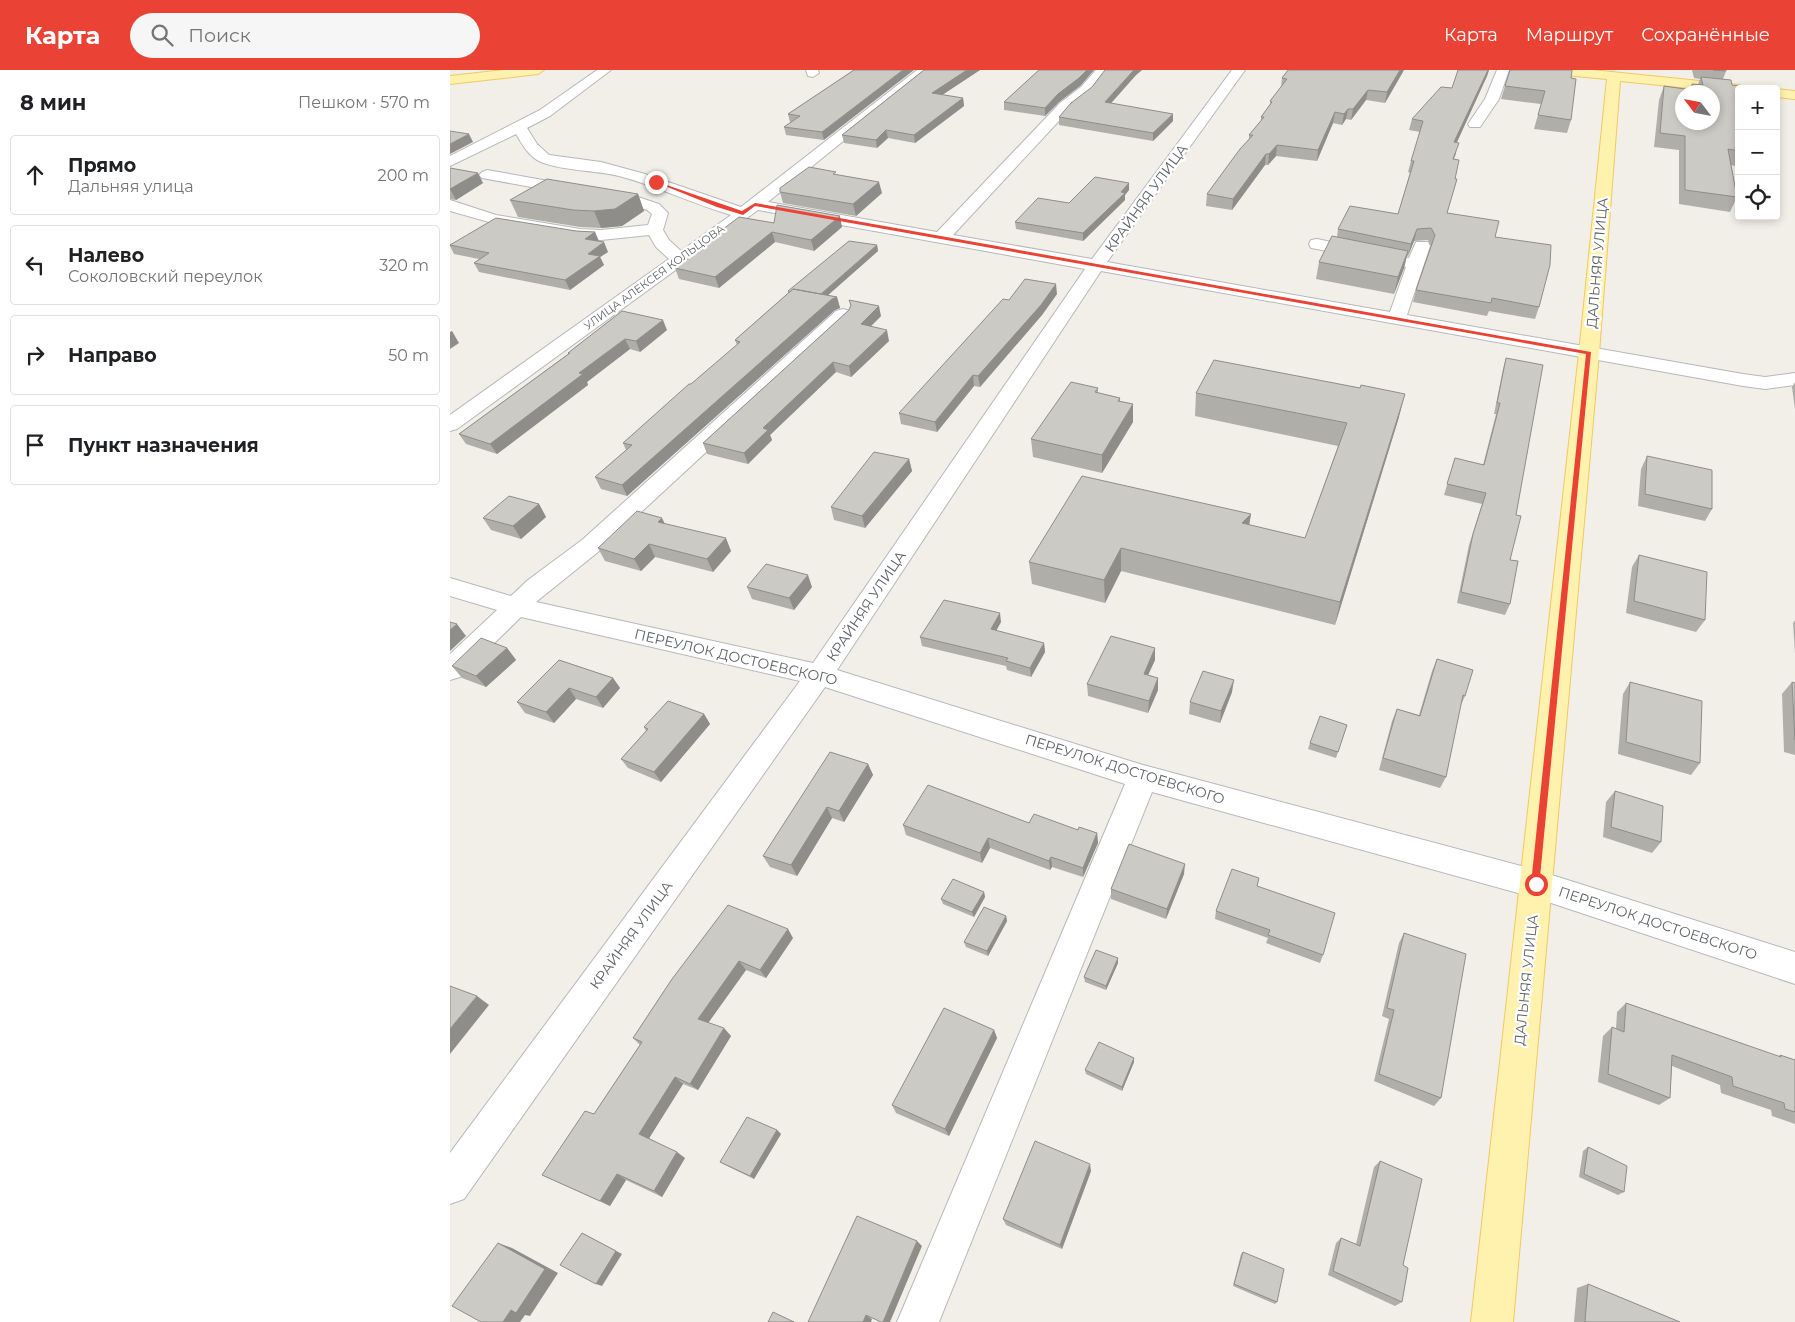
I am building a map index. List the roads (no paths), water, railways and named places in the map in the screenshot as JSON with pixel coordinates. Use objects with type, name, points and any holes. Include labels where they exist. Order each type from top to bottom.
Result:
[{"type":"main road","points":[[451,81],[538,70]]},
{"type":"main road","points":[[1554,70],[1614,73],[1735,88]]},
{"type":"main road","name":"ДАЛЬНЯЯ УЛИЦА","points":[[1492,1322],[1589,353],[1614,73]]},
{"type":"main road","points":[[1780,93],[1795,95]]},
{"type":"street","points":[[450,162],[545,113],[605,70]]},
{"type":"street","name":"УЛИЦА АЛЕКСЕЯ КОЛЬЦОВА","points":[[450,425],[749,209],[925,70]]},
{"type":"street","points":[[942,238],[1065,106],[1086,90],[1103,70]]},
{"type":"street","name":"КРАЙНЯЯ УЛИЦА","points":[[450,1185],[819,675],[1097,264],[1239,70]]},
{"type":"street","points":[[1475,124],[1492,99],[1503,70]]},
{"type":"street","points":[[519,127],[531,148],[544,158],[602,167],[656,182],[692,195],[749,209],[1097,264],[1743,380],[1765,383],[1795,379]]},
{"type":"street","points":[[487,175],[638,202],[653,207],[660,213]]},
{"type":"street","points":[[635,229],[692,195]]},
{"type":"street","points":[[450,205],[464,212],[490,218],[582,234],[611,234],[635,229],[655,230]]},
{"type":"street","points":[[660,213],[655,230],[662,243],[680,259]]},
{"type":"street","points":[[1317,244],[1415,264]]},
{"type":"street","points":[[1396,318],[1422,246]]},
{"type":"street","points":[[450,670],[537,586],[590,546],[843,315]]},
{"type":"street","name":"ПЕРЕУЛОК ДОСТОЕВСКОГО","points":[[450,587],[516,606],[819,675],[1143,777],[1536,884],[1795,968]]},
{"type":"street","points":[[918,1322],[1143,777]]}]
